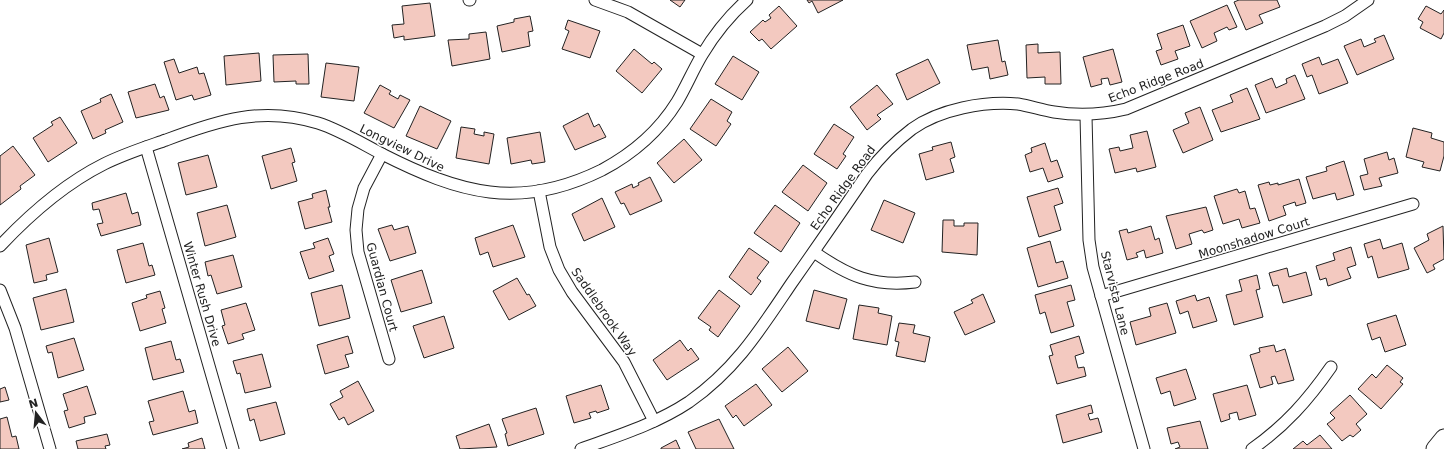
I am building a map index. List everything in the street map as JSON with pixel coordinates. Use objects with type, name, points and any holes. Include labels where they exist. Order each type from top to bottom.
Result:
[{"type":"main road","points":[[1435,449],[1444,438]]},
{"type":"street","points":[[595,0],[628,12],[702,54]]},
{"type":"street","name":"Longview Drive","points":[[0,246],[33,213],[65,187],[105,164],[146,147],[225,119],[263,115],[301,119],[319,124],[422,174],[462,188],[503,193],[539,191],[560,186],[602,170],[640,145],[654,132],[674,106],[702,54],[724,23],[747,0]]},
{"type":"street","name":"Echo Ridge Road","points":[[581,449],[654,421],[688,402],[723,375],[748,348],[881,157],[913,128],[947,113],[968,108],[1004,104],[1019,104],[1086,116],[1108,114],[1146,101],[1325,26],[1345,16],[1368,0]]},
{"type":"street","name":"Starvista Lane","points":[[1086,116],[1089,240],[1093,267],[1144,449]]},
{"type":"street","name":"Winter Rush Drive","points":[[146,147],[233,449]]},
{"type":"street","name":"Guardian Court","points":[[382,154],[362,193],[358,208],[356,230],[358,252],[389,359]]},
{"type":"street","name":"Saddlebrook Way","points":[[539,191],[550,248],[559,270],[624,362],[654,421]]},
{"type":"street","name":"Moonshadow Court","points":[[1101,296],[1413,204]]},
{"type":"street","points":[[814,252],[841,270],[863,279],[887,284],[915,282]]},
{"type":"street","points":[[0,290],[15,328],[50,449]]},
{"type":"street","points":[[1252,449],[1292,417],[1331,367]]},
{"type":"building","points":[[670,0],[685,0],[680,7]]},
{"type":"building","points":[[807,0],[843,0],[818,13],[812,1],[809,3]]},
{"type":"building","points":[[1239,0],[1277,0],[1280,7],[1259,15],[1263,23],[1246,30],[1234,2]]},
{"type":"building","points":[[430,3],[435,36],[404,40],[404,36],[394,38],[392,25],[404,24],[402,6]]},
{"type":"building","points":[[1227,5],[1237,27],[1229,30],[1227,27],[1214,33],[1217,41],[1202,48],[1190,21]]},
{"type":"building","points":[[779,6],[797,26],[771,49],[762,39],[759,41],[750,32],[763,20],[765,22],[771,18],[769,15]]},
{"type":"building","points":[[1426,6],[1441,14],[1444,10],[1444,33],[1441,39],[1420,28],[1423,22],[1418,19]]},
{"type":"building","points":[[530,16],[533,31],[528,32],[530,46],[502,52],[497,26],[514,22],[514,19]]},
{"type":"building","points":[[568,20],[600,31],[590,58],[562,49],[569,31],[565,29]]},
{"type":"building","points":[[1183,25],[1190,46],[1175,51],[1178,59],[1161,65],[1156,51],[1162,49],[1157,34]]},
{"type":"building","points":[[486,32],[490,59],[452,66],[448,40],[469,39],[469,34]]},
{"type":"building","points":[[1384,35],[1394,59],[1357,75],[1344,46],[1361,39],[1364,47],[1376,42],[1374,39]]},
{"type":"building","points":[[998,40],[1002,62],[1005,61],[1008,75],[990,79],[988,67],[972,70],[967,45]]},
{"type":"building","points":[[1038,44],[1038,53],[1060,52],[1061,84],[1045,84],[1045,77],[1027,78],[1026,45]]},
{"type":"building","points":[[634,49],[652,64],[654,62],[662,69],[642,93],[616,71]]},
{"type":"building","points":[[1113,49],[1122,82],[1110,85],[1108,78],[1101,79],[1102,84],[1091,87],[1083,57]]},
{"type":"building","points":[[259,53],[261,81],[226,85],[224,56]]},
{"type":"building","points":[[308,54],[309,84],[296,84],[296,81],[274,82],[273,55]]},
{"type":"building","points":[[733,56],[759,72],[742,100],[715,84]]},
{"type":"building","points":[[1319,57],[1322,65],[1338,59],[1348,83],[1319,94],[1312,75],[1307,77],[1302,64]]},
{"type":"building","points":[[174,59],[179,73],[197,67],[199,74],[204,73],[211,95],[194,100],[192,95],[176,100],[164,62]]},
{"type":"building","points":[[928,59],[940,83],[907,100],[896,74]]},
{"type":"building","points":[[326,63],[359,67],[354,101],[321,97]]},
{"type":"building","points":[[1295,75],[1305,99],[1266,113],[1255,85],[1272,78],[1276,88],[1287,83],[1286,79]]},
{"type":"building","points":[[155,84],[160,98],[164,96],[169,110],[136,118],[128,92]]},
{"type":"building","points":[[380,85],[391,91],[389,94],[398,99],[400,95],[410,100],[394,128],[364,113]]},
{"type":"building","points":[[877,85],[893,104],[877,115],[881,119],[867,130],[850,107]]},
{"type":"building","points":[[1247,88],[1260,119],[1221,132],[1212,110],[1233,102],[1230,95]]},
{"type":"building","points":[[111,94],[123,122],[105,130],[106,133],[93,139],[81,111],[101,102],[100,99]]},
{"type":"building","points":[[711,99],[732,112],[727,121],[731,124],[716,146],[690,129]]},
{"type":"building","points":[[420,106],[451,121],[437,149],[406,136]]},
{"type":"building","points":[[1200,107],[1213,140],[1183,153],[1173,130],[1189,123],[1185,113]]},
{"type":"building","points":[[588,113],[594,127],[599,124],[606,137],[575,150],[563,126]]},
{"type":"building","points":[[60,117],[77,143],[48,162],[33,138],[53,125],[51,122]]},
{"type":"building","points":[[834,124],[854,137],[843,154],[846,156],[837,169],[814,154]]},
{"type":"building","points":[[461,127],[475,129],[474,134],[484,136],[484,132],[494,134],[489,164],[456,158]]},
{"type":"building","points":[[1413,128],[1432,133],[1431,138],[1444,142],[1444,156],[1440,171],[1422,167],[1424,162],[1406,157]]},
{"type":"building","points":[[1147,131],[1156,167],[1137,172],[1136,168],[1115,173],[1109,149],[1119,147],[1120,151],[1133,148],[1130,135]]},
{"type":"building","points":[[540,132],[545,162],[532,164],[531,160],[511,164],[507,138]]},
{"type":"building","points":[[684,139],[702,160],[674,183],[657,163]]},
{"type":"building","points":[[951,142],[955,157],[950,159],[954,172],[926,180],[919,154],[933,150],[932,147]]},
{"type":"building","points":[[1045,143],[1051,162],[1057,160],[1063,177],[1048,182],[1043,168],[1030,172],[1025,155],[1032,152],[1031,148]]},
{"type":"building","points":[[13,146],[35,175],[20,186],[21,189],[0,205],[0,156]]},
{"type":"building","points":[[291,148],[295,162],[292,163],[297,181],[271,189],[262,156]]},
{"type":"building","points":[[1387,152],[1389,160],[1394,158],[1398,173],[1379,178],[1382,186],[1364,190],[1360,176],[1368,174],[1364,159]]},
{"type":"building","points":[[208,155],[217,187],[186,195],[178,163]]},
{"type":"building","points":[[1344,161],[1354,195],[1337,200],[1335,193],[1313,199],[1306,177],[1327,171],[1326,167]]},
{"type":"building","points":[[803,165],[827,183],[808,211],[782,192]]},
{"type":"building","points":[[650,177],[662,201],[630,215],[624,203],[621,204],[615,192],[632,184],[633,188],[639,185],[638,183]]},
{"type":"building","points":[[1299,179],[1306,203],[1296,206],[1295,202],[1283,206],[1286,215],[1269,221],[1258,185],[1269,182],[1270,185],[1278,183],[1278,185]]},
{"type":"building","points":[[1058,188],[1063,203],[1054,206],[1061,230],[1039,237],[1027,197]]},
{"type":"building","points":[[1237,189],[1239,193],[1245,191],[1250,209],[1255,208],[1260,223],[1242,228],[1239,219],[1223,224],[1214,196]]},
{"type":"building","points":[[326,190],[332,222],[305,229],[298,202],[313,198],[312,194]]},
{"type":"building","points":[[126,193],[132,214],[138,212],[141,225],[101,236],[97,224],[103,223],[99,209],[93,210],[92,203]]},
{"type":"building","points":[[602,198],[615,227],[584,241],[572,214]]},
{"type":"building","points":[[884,200],[915,213],[903,243],[871,230]]},
{"type":"building","points":[[227,205],[236,237],[205,246],[197,213]]},
{"type":"building","points":[[775,205],[800,223],[781,252],[754,233]]},
{"type":"building","points":[[1206,207],[1213,230],[1204,233],[1202,230],[1189,234],[1192,244],[1176,249],[1166,216]]},
{"type":"building","points":[[943,220],[954,220],[954,226],[964,226],[964,223],[978,223],[977,255],[942,252]]},
{"type":"building","points":[[392,225],[394,230],[408,226],[416,253],[390,261],[378,229]]},
{"type":"building","points":[[513,225],[525,257],[493,267],[488,252],[480,255],[475,238]]},
{"type":"building","points":[[1151,226],[1155,240],[1159,238],[1163,253],[1146,258],[1144,250],[1136,253],[1138,257],[1127,260],[1119,231],[1127,229],[1128,233]]},
{"type":"building","points":[[1443,226],[1444,259],[1433,265],[1435,269],[1427,273],[1414,248],[1429,240],[1427,234]]},
{"type":"building","points":[[49,238],[58,272],[46,275],[47,280],[34,283],[26,245]]},
{"type":"building","points":[[328,238],[334,254],[329,256],[334,271],[309,279],[300,252],[315,248],[313,243]]},
{"type":"building","points":[[1380,239],[1383,249],[1402,243],[1409,269],[1378,278],[1372,256],[1368,258],[1364,244]]},
{"type":"building","points":[[1050,241],[1056,263],[1063,261],[1068,278],[1038,287],[1027,248]]},
{"type":"building","points":[[143,243],[149,266],[152,265],[155,275],[126,283],[117,250]]},
{"type":"building","points":[[1351,247],[1356,265],[1347,268],[1351,278],[1328,286],[1326,278],[1320,280],[1316,266],[1335,260],[1333,253]]},
{"type":"building","points":[[749,248],[769,262],[757,278],[761,281],[751,295],[729,277]]},
{"type":"building","points":[[233,255],[242,287],[217,294],[211,275],[208,276],[205,262]]},
{"type":"building","points":[[1287,268],[1289,277],[1306,272],[1312,295],[1283,303],[1278,285],[1273,286],[1269,273]]},
{"type":"building","points":[[422,270],[432,303],[401,312],[391,280]]},
{"type":"building","points":[[1257,275],[1260,289],[1256,290],[1263,317],[1234,325],[1226,295],[1242,291],[1239,280]]},
{"type":"building","points":[[517,278],[527,295],[529,294],[536,306],[509,320],[493,291]]},
{"type":"building","points":[[342,285],[350,318],[319,326],[311,293]]},
{"type":"building","points":[[1071,285],[1075,300],[1067,302],[1074,326],[1051,333],[1045,312],[1040,314],[1035,295]]},
{"type":"building","points":[[66,289],[74,322],[41,330],[33,298]]},
{"type":"building","points":[[719,290],[740,306],[718,337],[709,330],[711,327],[698,318]]},
{"type":"building","points":[[814,290],[847,299],[839,329],[806,321]]},
{"type":"building","points":[[160,291],[165,308],[162,309],[166,323],[140,331],[132,303],[147,298],[146,295]]},
{"type":"building","points":[[983,294],[995,322],[965,335],[954,312],[973,303],[971,300]]},
{"type":"building","points":[[1195,295],[1197,301],[1209,297],[1217,321],[1193,328],[1188,311],[1180,314],[1176,301]]},
{"type":"building","points":[[246,303],[255,330],[242,334],[244,339],[228,344],[222,326],[225,325],[221,310]]},
{"type":"building","points":[[1167,303],[1176,333],[1136,345],[1130,322],[1151,316],[1149,308]]},
{"type":"building","points":[[859,305],[879,308],[878,313],[892,316],[887,345],[853,339]]},
{"type":"building","points":[[1396,315],[1406,345],[1385,352],[1380,337],[1372,340],[1367,324]]},
{"type":"building","points":[[444,316],[454,348],[424,358],[413,326]]},
{"type":"building","points":[[899,323],[915,325],[913,333],[930,337],[925,362],[896,356],[899,342],[895,341]]},
{"type":"building","points":[[348,336],[353,353],[345,355],[349,367],[325,374],[317,345]]},
{"type":"building","points":[[1079,336],[1084,353],[1075,356],[1078,368],[1084,367],[1086,376],[1057,384],[1049,356],[1053,355],[1050,345]]},
{"type":"building","points":[[74,338],[84,370],[58,378],[52,352],[48,353],[46,346]]},
{"type":"building","points":[[680,340],[688,351],[691,348],[699,359],[667,380],[653,360]]},
{"type":"building","points":[[171,341],[176,360],[180,359],[184,372],[153,380],[145,348]]},
{"type":"building","points":[[1274,345],[1276,352],[1285,349],[1294,380],[1278,384],[1275,376],[1271,377],[1273,384],[1260,388],[1250,355],[1260,352],[1259,348]]},
{"type":"building","points":[[788,347],[808,371],[782,392],[762,369]]},
{"type":"building","points":[[262,354],[271,387],[245,393],[240,373],[237,374],[233,361]]},
{"type":"building","points":[[1387,365],[1403,378],[1400,382],[1403,384],[1381,409],[1358,389],[1372,374],[1376,378]]},
{"type":"building","points":[[1186,369],[1196,399],[1174,406],[1170,391],[1161,394],[1156,378]]},
{"type":"building","points":[[358,381],[374,411],[348,425],[344,417],[339,420],[330,404],[343,397],[340,391]]},
{"type":"building","points":[[756,384],[772,405],[744,426],[736,415],[733,418],[725,406]]},
{"type":"building","points":[[601,385],[609,409],[597,413],[596,411],[589,413],[591,418],[574,423],[566,396]]},
{"type":"building","points":[[1247,385],[1256,415],[1239,420],[1237,412],[1229,414],[1230,419],[1221,422],[1213,394]]},
{"type":"building","points":[[87,386],[96,414],[84,417],[85,423],[69,428],[64,411],[68,410],[63,394]]},
{"type":"building","points":[[5,387],[9,400],[0,402],[0,389]]},
{"type":"building","points":[[183,391],[189,412],[195,410],[198,423],[153,435],[149,422],[154,421],[148,401]]},
{"type":"building","points":[[1350,395],[1367,414],[1356,424],[1361,430],[1353,437],[1350,435],[1342,441],[1327,424],[1335,418],[1330,413]]},
{"type":"building","points":[[276,402],[285,434],[260,441],[254,419],[250,421],[247,409]]},
{"type":"building","points":[[1091,405],[1093,413],[1088,414],[1090,420],[1098,418],[1102,432],[1063,443],[1056,415]]},
{"type":"building","points":[[536,408],[544,434],[508,446],[505,434],[507,433],[502,419]]},
{"type":"building","points":[[7,417],[12,437],[16,436],[19,449],[0,449],[0,419]]},
{"type":"building","points":[[719,419],[734,449],[696,449],[688,432]]},
{"type":"building","points":[[1200,421],[1208,449],[1175,449],[1180,447],[1178,442],[1171,444],[1167,428]]},
{"type":"building","points":[[489,424],[497,447],[460,449],[456,436]]},
{"type":"building","points":[[107,434],[110,445],[105,446],[106,449],[78,449],[76,441]]},
{"type":"building","points":[[1320,435],[1332,449],[1293,449],[1303,441],[1307,445]]},
{"type":"building","points":[[202,438],[205,449],[182,449],[189,447],[188,443]]},
{"type":"building","points":[[676,440],[680,449],[661,449],[661,448]]}]
